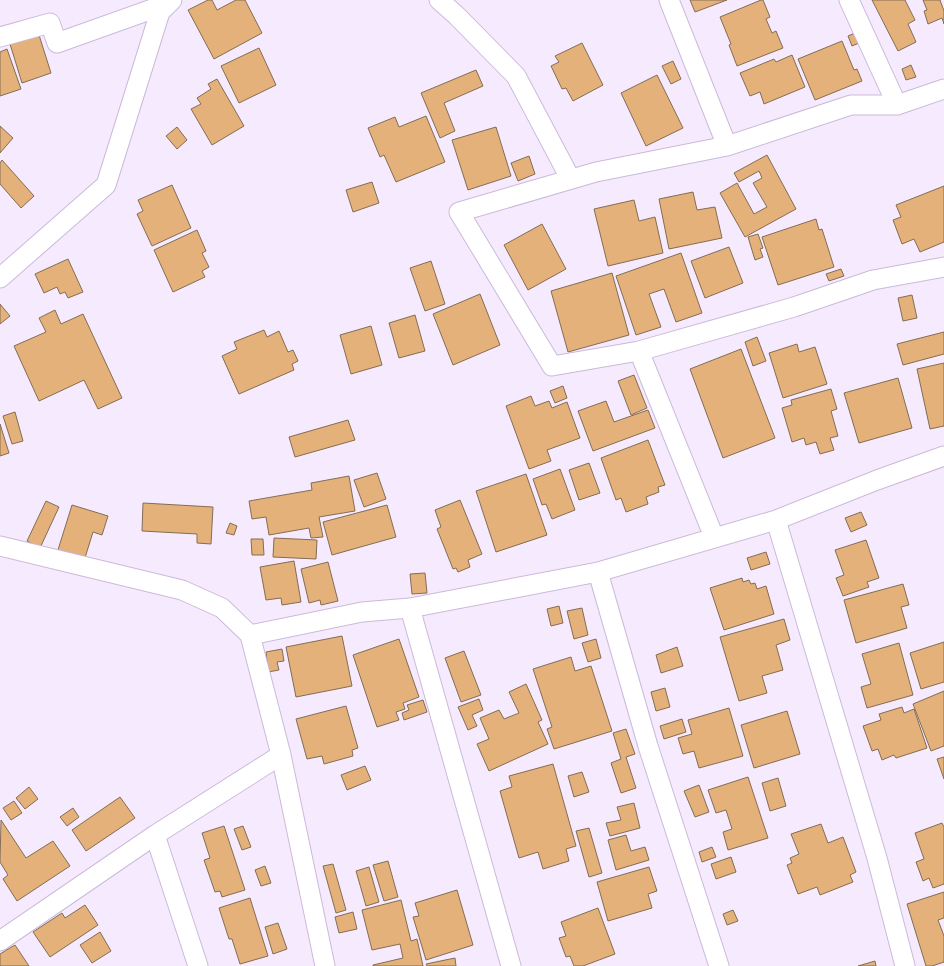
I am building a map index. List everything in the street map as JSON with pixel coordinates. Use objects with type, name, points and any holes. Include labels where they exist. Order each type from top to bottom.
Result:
[{"type":"street","points":[[439,0],[457,16],[516,76],[570,178]]},
{"type":"street","points":[[669,0],[727,146]]},
{"type":"street","points":[[849,0],[897,105]]},
{"type":"street","points":[[0,37],[50,23],[57,43],[171,2]]},
{"type":"street","points":[[0,278],[106,185],[160,12],[171,2]]},
{"type":"street","points":[[944,89],[897,105],[851,105],[727,146],[570,178],[459,212],[552,366],[639,351],[794,307],[873,280],[944,267]]},
{"type":"street","points":[[639,351],[714,538]]},
{"type":"street","points":[[250,635],[362,612],[410,608],[598,572],[776,520],[877,480],[944,457]]},
{"type":"street","points":[[776,520],[877,858],[905,966]]},
{"type":"street","points":[[0,546],[182,590],[222,608],[250,635],[281,755],[325,966]]},
{"type":"street","points":[[598,572],[648,746],[719,966]]},
{"type":"street","points":[[410,608],[511,966]]},
{"type":"street","points":[[0,941],[155,835],[281,755]]},
{"type":"street","points":[[155,835],[198,966]]},
{"type":"building","points":[[208,0],[212,0],[217,10],[236,0],[245,0],[262,33],[214,59],[188,10]]},
{"type":"building","points":[[690,0],[727,0],[695,12]]},
{"type":"building","points":[[763,0],[770,17],[766,19],[772,33],[776,31],[783,48],[737,66],[729,45],[731,44],[720,17]]},
{"type":"building","points":[[872,0],[905,0],[915,20],[908,24],[916,42],[898,51]]},
{"type":"building","points":[[923,0],[940,0],[944,11],[944,24],[942,18],[928,24],[924,11],[927,10]]},
{"type":"building","points":[[855,33],[859,43],[852,46],[848,36]]},
{"type":"building","points":[[39,35],[51,73],[22,83],[10,44]]},
{"type":"building","points":[[842,41],[854,70],[857,69],[862,81],[815,100],[798,59]]},
{"type":"building","points":[[582,43],[603,85],[573,101],[566,88],[562,89],[551,66],[559,62],[555,56]]},
{"type":"building","points":[[259,48],[276,85],[239,103],[221,66]]},
{"type":"building","points":[[7,49],[21,89],[0,96],[0,52]]},
{"type":"building","points":[[792,55],[805,87],[764,104],[760,92],[750,96],[740,73],[774,59],[776,62]]},
{"type":"building","points":[[673,61],[681,79],[671,84],[662,66]]},
{"type":"building","points":[[911,65],[916,77],[906,80],[902,69]]},
{"type":"building","points":[[476,70],[483,86],[444,103],[455,131],[440,138],[421,93]]},
{"type":"building","points":[[657,75],[683,128],[646,146],[621,93]]},
{"type":"building","points":[[217,79],[244,126],[212,145],[191,109],[201,104],[197,98],[211,89],[208,84]]},
{"type":"building","points":[[426,116],[445,162],[396,182],[384,155],[380,157],[368,128],[395,117],[399,127]]},
{"type":"building","points":[[0,126],[13,138],[0,153]]},
{"type":"building","points":[[177,127],[187,140],[177,149],[166,136]]},
{"type":"building","points":[[496,127],[511,176],[468,190],[452,140]]},
{"type":"building","points":[[767,155],[796,209],[745,237],[720,193],[737,183],[754,214],[767,207],[753,183],[762,178],[759,171],[739,182],[734,173]]},
{"type":"building","points":[[529,156],[535,174],[518,181],[511,163]]},
{"type":"building","points":[[2,160],[34,196],[21,208],[0,184],[0,163]]},
{"type":"building","points":[[372,182],[379,203],[353,212],[346,190]]},
{"type":"building","points":[[172,185],[191,228],[152,246],[137,214],[143,211],[138,200]]},
{"type":"building","points":[[944,186],[944,242],[920,252],[914,239],[902,244],[893,220],[901,217],[896,205]]},
{"type":"building","points":[[693,192],[697,210],[715,207],[722,238],[669,249],[659,199]]},
{"type":"building","points":[[634,200],[639,221],[655,217],[663,253],[608,266],[594,209]]},
{"type":"building","points":[[816,219],[819,230],[822,229],[834,267],[778,285],[762,237]]},
{"type":"building","points":[[542,224],[566,269],[528,290],[504,245]]},
{"type":"building","points":[[197,230],[206,251],[202,253],[209,267],[202,271],[205,277],[173,292],[154,250]]},
{"type":"building","points":[[758,234],[763,248],[760,249],[763,257],[755,260],[748,237]]},
{"type":"building","points":[[729,247],[743,283],[705,298],[691,261]]},
{"type":"building","points":[[681,253],[702,313],[676,322],[664,289],[649,294],[661,327],[636,335],[616,276]]},
{"type":"building","points":[[68,259],[83,292],[68,298],[65,292],[60,294],[57,287],[44,293],[35,274]]},
{"type":"building","points":[[431,261],[445,304],[425,311],[410,268]]},
{"type":"building","points":[[841,269],[844,276],[829,281],[826,274]]},
{"type":"building","points":[[612,273],[629,335],[568,352],[551,291]]},
{"type":"building","points":[[480,294],[500,345],[453,365],[433,314]]},
{"type":"building","points":[[912,295],[917,318],[903,321],[898,298]]},
{"type":"building","points":[[0,304],[10,316],[0,324]]},
{"type":"building","points":[[55,310],[61,324],[83,314],[122,398],[98,409],[84,380],[39,401],[14,346],[46,332],[39,318]]},
{"type":"building","points":[[415,315],[425,351],[399,358],[389,323]]},
{"type":"building","points":[[371,326],[382,365],[351,374],[340,335]]},
{"type":"building","points":[[264,330],[267,337],[279,331],[288,352],[293,350],[298,361],[292,364],[294,370],[239,394],[222,356],[237,349],[234,342]]},
{"type":"building","points":[[944,332],[944,354],[903,365],[897,344]]},
{"type":"building","points":[[757,337],[766,361],[753,366],[745,342]]},
{"type":"building","points":[[797,344],[799,352],[815,347],[827,384],[783,398],[769,353]]},
{"type":"building","points":[[741,349],[775,438],[723,458],[690,369]]},
{"type":"building","points":[[944,363],[944,426],[930,429],[917,369]]},
{"type":"building","points":[[634,375],[647,408],[631,415],[618,381]]},
{"type":"building","points":[[898,378],[912,428],[859,443],[844,393]]},
{"type":"building","points":[[563,386],[567,398],[555,403],[550,391]]},
{"type":"building","points":[[831,389],[837,409],[831,411],[838,436],[830,438],[834,450],[820,454],[816,442],[806,445],[804,438],[792,442],[782,408],[792,405],[791,400]]},
{"type":"building","points":[[531,396],[535,406],[549,401],[552,408],[567,402],[580,438],[547,450],[551,461],[529,469],[506,406]]},
{"type":"building","points":[[606,401],[614,422],[648,410],[655,428],[593,451],[578,411]]},
{"type":"building","points":[[15,412],[23,441],[12,444],[3,416]]},
{"type":"building","points":[[348,420],[355,440],[295,457],[289,437]]},
{"type":"building","points":[[0,424],[9,453],[0,456]]},
{"type":"building","points":[[648,440],[665,485],[658,487],[659,492],[646,497],[648,504],[626,512],[621,498],[616,500],[601,458]]},
{"type":"building","points":[[589,463],[600,493],[579,500],[569,470]]},
{"type":"building","points":[[560,469],[575,510],[552,519],[546,504],[542,505],[533,479]]},
{"type":"building","points":[[377,473],[386,499],[364,507],[354,480]]},
{"type":"building","points":[[526,474],[547,535],[496,552],[476,491]]},
{"type":"building","points":[[349,476],[355,511],[319,517],[323,537],[311,538],[309,528],[269,535],[266,517],[252,519],[249,501],[312,490],[311,483]]},
{"type":"building","points":[[460,500],[482,554],[468,560],[470,567],[458,572],[456,568],[453,569],[437,529],[441,527],[435,510]]},
{"type":"building","points":[[46,501],[59,507],[40,548],[27,541]]},
{"type":"building","points":[[143,503],[213,507],[211,544],[197,543],[197,534],[142,531]]},
{"type":"building","points":[[72,505],[108,516],[102,535],[93,532],[84,561],[57,553]]},
{"type":"building","points":[[387,505],[396,537],[332,555],[323,522]]},
{"type":"building","points":[[861,512],[867,525],[851,532],[845,518]]},
{"type":"building","points":[[230,523],[237,526],[234,535],[226,533]]},
{"type":"building","points":[[274,538],[317,540],[316,559],[273,557]]},
{"type":"building","points":[[251,539],[263,539],[264,555],[252,555]]},
{"type":"building","points":[[866,540],[879,578],[867,582],[869,587],[843,596],[836,578],[844,575],[835,550]]},
{"type":"building","points":[[766,552],[770,564],[751,570],[747,558]]},
{"type":"building","points":[[294,561],[301,602],[282,605],[281,598],[266,600],[260,567]]},
{"type":"building","points":[[328,562],[338,601],[321,605],[320,600],[309,603],[301,569]]},
{"type":"building","points":[[425,573],[427,593],[412,594],[410,574]]},
{"type":"building","points":[[742,578],[743,582],[749,580],[751,584],[755,583],[757,589],[766,586],[774,614],[724,630],[710,588]]},
{"type":"building","points":[[903,584],[909,605],[901,607],[907,628],[856,643],[844,600]]},
{"type":"building","points":[[559,606],[563,623],[551,626],[547,609]]},
{"type":"building","points":[[582,608],[588,635],[574,639],[567,611]]},
{"type":"building","points":[[784,619],[790,640],[776,645],[783,670],[762,676],[767,693],[739,701],[720,637]]},
{"type":"building","points":[[342,636],[352,686],[296,697],[286,647]]},
{"type":"building","points":[[399,639],[419,697],[403,703],[405,709],[396,712],[399,720],[377,727],[353,655]]},
{"type":"building","points":[[596,639],[601,658],[588,662],[582,643]]},
{"type":"building","points":[[944,642],[944,682],[921,689],[910,653]]},
{"type":"building","points":[[899,643],[913,695],[867,708],[861,687],[871,684],[862,654]]},
{"type":"building","points":[[677,647],[683,666],[661,673],[656,655]]},
{"type":"building","points":[[282,649],[284,661],[277,662],[279,670],[268,672],[266,652]]},
{"type":"building","points":[[464,651],[481,695],[461,702],[445,658]]},
{"type":"building","points":[[571,657],[575,671],[591,666],[612,731],[554,749],[547,729],[552,727],[533,669]]},
{"type":"building","points":[[526,684],[542,720],[538,722],[548,744],[489,771],[477,744],[489,739],[480,718],[499,710],[504,719],[519,713],[509,692]]},
{"type":"building","points":[[665,688],[670,707],[656,711],[651,692]]},
{"type":"building","points":[[944,691],[944,746],[931,751],[913,704]]},
{"type":"building","points":[[479,699],[483,710],[472,715],[477,726],[468,730],[458,707]]},
{"type":"building","points":[[423,700],[427,712],[404,720],[402,713],[409,710],[407,705]]},
{"type":"building","points":[[346,706],[358,748],[352,750],[353,756],[324,764],[322,756],[307,759],[296,719]]},
{"type":"building","points":[[902,707],[904,713],[914,709],[927,748],[896,758],[894,755],[882,760],[878,749],[872,751],[863,726],[881,720],[879,714]]},
{"type":"building","points":[[729,708],[743,756],[699,768],[694,751],[683,754],[678,738],[692,734],[688,720]]},
{"type":"building","points":[[787,711],[800,754],[754,768],[741,725]]},
{"type":"building","points":[[682,719],[686,732],[664,739],[660,726]]},
{"type":"building","points":[[626,729],[635,754],[626,757],[636,788],[621,793],[611,763],[621,759],[613,733]]},
{"type":"building","points":[[944,757],[944,779],[937,759]]},
{"type":"building","points":[[553,764],[576,846],[566,849],[569,861],[543,869],[538,852],[519,858],[500,791],[512,787],[509,776]]},
{"type":"building","points":[[365,766],[371,780],[347,790],[341,775]]},
{"type":"building","points":[[582,772],[589,792],[574,797],[568,776]]},
{"type":"building","points":[[748,777],[768,838],[728,850],[723,832],[732,829],[726,810],[716,813],[708,790]]},
{"type":"building","points":[[778,778],[786,806],[770,811],[762,783]]},
{"type":"building","points":[[699,785],[709,812],[695,817],[684,791]]},
{"type":"building","points":[[29,787],[38,799],[25,809],[16,798]]},
{"type":"building","points":[[120,797],[135,818],[86,851],[72,830]]},
{"type":"building","points":[[14,801],[22,813],[11,820],[3,808]]},
{"type":"building","points":[[634,803],[640,828],[610,836],[606,823],[621,820],[617,807]]},
{"type":"building","points":[[73,808],[79,817],[67,826],[60,817]]},
{"type":"building","points":[[1,820],[26,858],[53,841],[70,866],[17,901],[3,879],[8,875],[0,862]]},
{"type":"building","points":[[942,823],[944,827],[944,884],[933,888],[929,878],[923,881],[916,862],[924,859],[915,833]]},
{"type":"building","points":[[821,824],[828,843],[843,837],[856,872],[850,875],[853,882],[820,895],[817,887],[798,894],[787,865],[792,863],[790,858],[799,854],[791,834]]},
{"type":"building","points":[[224,826],[245,890],[222,897],[220,891],[215,892],[204,860],[210,858],[202,833]]},
{"type":"building","points":[[243,826],[251,847],[242,850],[234,829]]},
{"type":"building","points":[[589,828],[602,873],[589,877],[576,831]]},
{"type":"building","points":[[626,835],[631,851],[645,847],[649,860],[616,870],[608,840]]},
{"type":"building","points":[[712,847],[716,857],[702,862],[699,852]]},
{"type":"building","points":[[731,857],[736,872],[716,879],[711,864]]},
{"type":"building","points":[[388,861],[398,897],[384,901],[373,865]]},
{"type":"building","points":[[333,864],[346,910],[336,913],[323,866]]},
{"type":"building","points":[[265,866],[271,883],[261,886],[255,870]]},
{"type":"building","points":[[369,867],[379,902],[366,906],[356,871]]},
{"type":"building","points":[[649,867],[657,891],[648,894],[652,908],[608,921],[597,882]]},
{"type":"building","points":[[457,890],[473,945],[426,960],[413,917],[419,916],[415,903]]},
{"type":"building","points":[[944,892],[944,918],[938,920],[944,936],[944,962],[932,966],[926,966],[907,904]]},
{"type":"building","points":[[250,898],[268,956],[240,964],[232,939],[229,939],[219,908]]},
{"type":"building","points":[[401,900],[411,941],[417,939],[423,966],[373,966],[403,958],[400,944],[372,950],[362,910]]},
{"type":"building","points":[[85,905],[98,925],[50,957],[33,932],[62,913],[65,918]]},
{"type":"building","points":[[598,908],[615,954],[583,966],[574,966],[570,956],[566,957],[559,938],[566,936],[561,922]]},
{"type":"building","points":[[733,910],[738,921],[727,925],[723,914]]},
{"type":"building","points":[[353,912],[357,929],[339,933],[335,917]]},
{"type":"building","points":[[278,923],[287,949],[273,954],[265,927]]},
{"type":"building","points":[[100,932],[111,951],[92,963],[80,945]]},
{"type":"building","points":[[15,945],[29,966],[0,966],[0,954]]},
{"type":"building","points":[[455,958],[456,966],[427,966],[426,964]]},
{"type":"building","points":[[875,961],[876,966],[858,966]]}]
